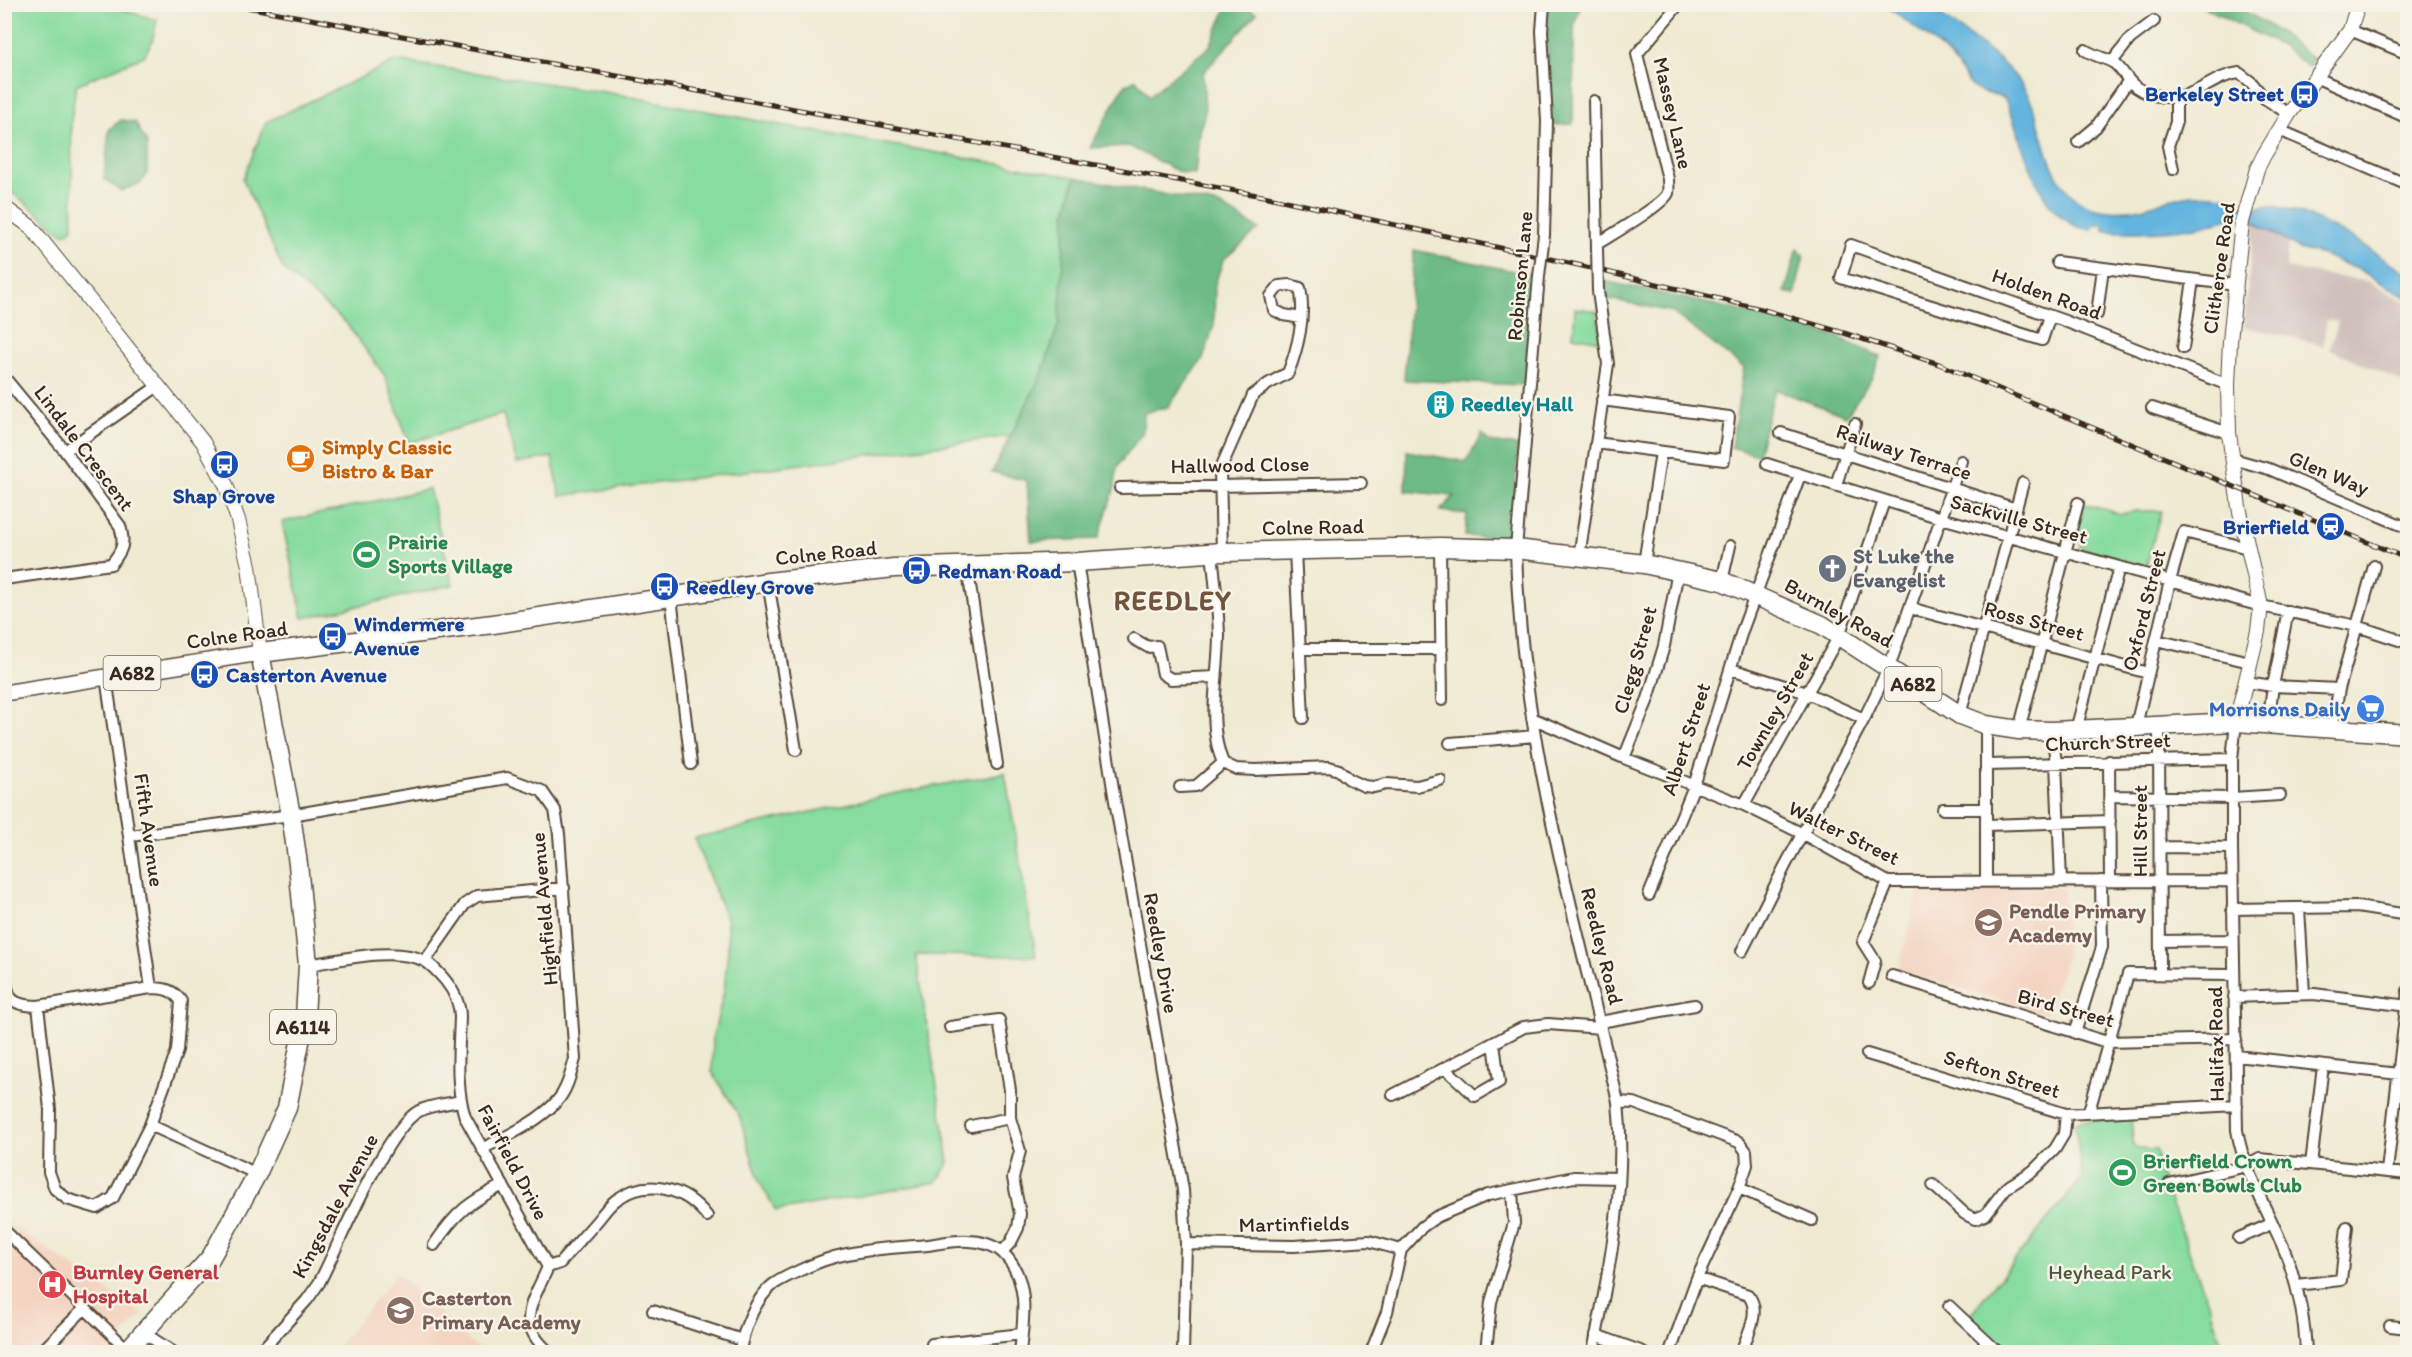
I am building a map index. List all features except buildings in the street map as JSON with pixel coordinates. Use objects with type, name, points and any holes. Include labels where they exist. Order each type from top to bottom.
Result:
[{"type":"highway","name":"Colne Road","points":[[260,653],[493,624],[768,582],[894,568],[1077,562],[1217,552],[1440,547],[1516,549]]},
{"type":"highway","name":"Burnley Road","points":[[1516,549],[1644,564],[1722,581],[1822,625],[1960,715],[1986,725],[2019,730],[2052,731],[2236,722]]},
{"type":"highway","name":"A6114","points":[[127,1352],[211,1257],[257,1174],[287,1108],[305,1017],[308,965],[291,815],[260,653]]},
{"type":"highway","name":"A682","points":[[2236,722],[2408,734]]},
{"type":"main road","name":"Clitheroe Road","points":[[2261,606],[2248,548],[2229,433],[2228,385],[2242,222],[2257,169],[2289,114],[2350,30],[2358,4]]},
{"type":"main road","points":[[4,207],[31,227],[203,442],[226,485],[238,519],[249,566],[260,653]]},
{"type":"main road","points":[[2236,722],[2261,606]]},
{"type":"main road","name":"Colne Road","points":[[4,693],[260,653]]},
{"type":"street","name":"Robinson Lane","points":[[1516,549],[1544,236],[1547,121],[1542,31],[1544,4]]},
{"type":"street","name":"Massey Lane","points":[[1597,246],[1662,200],[1668,193],[1668,179],[1637,54],[1679,4]]},
{"type":"street","points":[[2112,62],[2130,39],[2154,21]]},
{"type":"street","points":[[2350,30],[2408,54]]},
{"type":"street","points":[[2085,50],[2098,58],[2112,62],[2136,87],[2158,96],[2176,98],[2209,86],[2226,74],[2239,73],[2251,81],[2264,98],[2289,114]]},
{"type":"street","points":[[2314,77],[2408,118]]},
{"type":"street","points":[[2078,142],[2097,127],[2129,80]]},
{"type":"street","points":[[2173,169],[2168,146],[2176,122],[2176,98]]},
{"type":"street","points":[[1579,557],[1608,364],[1598,291],[1594,101]]},
{"type":"street","points":[[2279,130],[2408,185]]},
{"type":"street","name":"Holden Road","points":[[2050,316],[2042,340],[1841,278],[1851,245],[2050,316],[2228,385]]},
{"type":"street","points":[[2057,262],[2236,285]]},
{"type":"street","points":[[2097,314],[2103,268]]},
{"type":"street","points":[[2183,348],[2193,280]]},
{"type":"street","points":[[1301,318],[1288,374],[1253,395],[1220,470],[1217,552],[1218,635],[1214,705],[1218,750],[1223,763],[1236,769],[1329,767],[1339,770],[1349,779],[1364,786],[1374,787],[1386,784],[1417,786],[1440,780]]},
{"type":"street","name":"Lindale Crescent","points":[[4,376],[65,451],[120,526],[124,546],[111,564],[4,579]]},
{"type":"street","points":[[65,451],[158,386]]},
{"type":"street","points":[[1596,443],[1724,460],[1730,417],[1602,400]]},
{"type":"street","points":[[2152,408],[2229,433]]},
{"type":"street","points":[[1836,485],[1855,424]]},
{"type":"street","name":"Railway Terrace","points":[[1781,433],[2016,509]]},
{"type":"street","points":[[1644,564],[1661,452]]},
{"type":"street","name":"Glen Way","points":[[2233,459],[2269,469],[2408,528]]},
{"type":"street","points":[[1742,951],[1889,667],[1960,461]]},
{"type":"street","name":"Sackville Street","points":[[1767,464],[1941,518],[2261,606],[2357,626],[2408,643]]},
{"type":"street","name":"Albert Street","points":[[1649,895],[1694,786],[1755,594],[1800,475]]},
{"type":"street","name":"Hallwood Close","points":[[1120,488],[1361,483]]},
{"type":"street","points":[[1960,715],[2023,483]]},
{"type":"street","name":"Townley Street","points":[[1744,805],[1839,636],[1884,501]]},
{"type":"street","points":[[2019,730],[2078,503]]},
{"type":"street","name":"Oxford Street","points":[[2136,726],[2170,580],[2184,532],[2248,548]]},
{"type":"street","points":[[1722,581],[1730,546]]},
{"type":"street","points":[[1440,547],[1442,700]]},
{"type":"street","name":"Reedley Road","points":[[1516,549],[1517,589],[1535,736],[1553,829],[1618,1102],[1622,1137],[1614,1245],[1593,1353]]},
{"type":"street","points":[[1295,550],[1303,718]]},
{"type":"street","name":"Reedley Drive","points":[[1077,562],[1112,783],[1183,1190],[1186,1244],[1183,1353]]},
{"type":"street","points":[[967,565],[997,764]]},
{"type":"street","points":[[2332,729],[2339,689],[2374,566]]},
{"type":"street","points":[[2076,730],[2119,567]]},
{"type":"street","name":"Clegg Street","points":[[1624,758],[1648,699],[1664,646],[1678,571]]},
{"type":"street","points":[[768,582],[796,750]]},
{"type":"street","points":[[671,597],[691,764]]},
{"type":"street","name":"Ross Street","points":[[1910,608],[2148,673]]},
{"type":"street","points":[[2268,723],[2288,611]]},
{"type":"street","points":[[1134,639],[1148,647],[1157,646],[1163,674],[1171,679],[1216,676]]},
{"type":"street","points":[[2156,639],[2250,662]]},
{"type":"street","points":[[1301,649],[1442,649]]},
{"type":"street","points":[[1731,669],[1807,693],[1864,719]]},
{"type":"street","name":"Fifth Avenue","points":[[106,677],[152,988]]},
{"type":"street","points":[[2246,682],[2273,686],[2339,689]]},
{"type":"street","name":"Walter Street","points":[[1532,718],[1624,758],[1744,805],[1803,834],[1888,882],[2232,880]]},
{"type":"street","name":"Halifax Road","points":[[2236,722],[2232,759],[2232,909],[2239,1143],[2271,1224],[2285,1252],[2296,1285],[2306,1353]]},
{"type":"street","name":"Hill Street","points":[[2159,724],[2160,974]]},
{"type":"street","points":[[1986,725],[1986,881]]},
{"type":"street","points":[[2052,731],[2056,763],[2061,881]]},
{"type":"street","points":[[1450,743],[1535,736]]},
{"type":"street","name":"Church Street","points":[[1986,765],[2232,759]]},
{"type":"street","points":[[2075,1033],[2102,947],[2110,821],[2109,761]]},
{"type":"street","points":[[1180,787],[1196,786],[1223,763]]},
{"type":"street","name":"Highfield Avenue","points":[[130,836],[291,815],[507,778],[542,791],[555,810],[564,888],[575,1059],[570,1078],[557,1101],[540,1115],[482,1149]]},
{"type":"street","points":[[2110,796],[2232,798],[2280,795]]},
{"type":"street","points":[[1943,809],[1986,809]]},
{"type":"street","points":[[1986,825],[2110,821]]},
{"type":"street","points":[[2160,847],[2232,848]]},
{"type":"street","points":[[1869,983],[1875,961],[1863,942],[1888,882]]},
{"type":"street","points":[[308,965],[383,954],[400,955],[425,961],[465,904],[477,896],[564,888]]},
{"type":"street","points":[[2299,908],[2304,994]]},
{"type":"street","points":[[2232,909],[2357,908],[2408,915]]},
{"type":"street","points":[[2160,941],[2233,940]]},
{"type":"street","name":"Fairfield Drive","points":[[425,961],[448,984],[459,1005],[460,1101],[465,1117],[548,1267]]},
{"type":"street","points":[[4,970],[8,994],[14,1003],[38,1006],[152,988],[164,988],[175,994],[181,1001],[177,1051],[150,1125],[112,1198],[97,1208],[67,1199],[55,1189],[49,1172],[50,1109],[38,1006]]},
{"type":"street","points":[[2089,1111],[2128,974],[2233,975]]},
{"type":"street","name":"Bird Street","points":[[1892,976],[2107,1042],[2236,1039]]},
{"type":"street","points":[[2386,1171],[2403,1074],[2408,991]]},
{"type":"street","points":[[2234,997],[2304,994],[2407,1006]]},
{"type":"street","points":[[1393,1095],[1524,1027],[1548,1024],[1601,1025],[1695,1005]]},
{"type":"street","points":[[950,1027],[999,1020],[1010,1090],[1010,1119],[1020,1151],[1013,1178],[1020,1214],[1014,1235],[1002,1252]]},
{"type":"street","points":[[1445,1068],[1475,1096],[1499,1082],[1494,1043]]},
{"type":"street","name":"Sefton Street","points":[[1867,1054],[2066,1114],[2237,1105]]},
{"type":"street","points":[[2236,1056],[2403,1074]]},
{"type":"street","points":[[2311,1164],[2323,1066]]},
{"type":"street","name":"Kingsdale Avenue","points":[[260,1353],[319,1283],[381,1156],[399,1130],[418,1111],[460,1101]]},
{"type":"street","points":[[1618,1102],[1634,1103],[1739,1142],[1746,1151],[1747,1165],[1739,1188],[1697,1278],[1670,1353]]},
{"type":"street","points":[[1933,1185],[1965,1214],[1976,1219],[1985,1215],[2006,1188],[2028,1176],[2055,1149],[2064,1134],[2066,1114]]},
{"type":"street","points":[[971,1126],[1010,1119]]},
{"type":"street","points":[[150,1125],[257,1174]]},
{"type":"street","points":[[2169,1184],[2247,1166],[2260,1159],[2408,1174]]},
{"type":"street","points":[[1371,1353],[1387,1312],[1401,1250],[1422,1227],[1436,1217],[1488,1195],[1574,1178],[1619,1178]]},
{"type":"street","points":[[434,1245],[452,1218],[472,1201],[503,1185]]},
{"type":"street","points":[[549,1353],[536,1341],[530,1324],[530,1306],[548,1267],[560,1263],[615,1200],[634,1190],[660,1187],[682,1194],[696,1203],[707,1216]]},
{"type":"street","points":[[1739,1188],[1812,1220]]},
{"type":"street","points":[[1486,1353],[1491,1302],[1514,1223],[1512,1190]]},
{"type":"street","points":[[2240,1238],[2271,1224]]},
{"type":"street","points":[[2296,1285],[2341,1280],[2348,1227]]},
{"type":"street","points":[[4,1230],[127,1352]]},
{"type":"street","points":[[740,1353],[742,1340],[761,1296],[774,1283],[827,1259],[875,1250],[968,1241],[985,1244],[1002,1252],[1013,1266],[1021,1283],[1024,1299],[1020,1353]]},
{"type":"street","name":"Martinfields","points":[[1186,1244],[1294,1246],[1369,1241],[1401,1250]]},
{"type":"street","points":[[1697,1278],[1748,1295],[1753,1301],[1755,1310],[1741,1353]]},
{"type":"street","points":[[1948,1306],[1998,1353]]},
{"type":"street","points":[[41,1353],[85,1308]]},
{"type":"street","points":[[652,1311],[742,1340]]},
{"type":"street","points":[[2390,1326],[2408,1328]]},
{"type":"street","points":[[144,1333],[173,1353]]},
{"type":"street","points":[[932,1344],[1022,1334]]},
{"type":"street","points":[[1596,1335],[1643,1353]]},
{"type":"shaded area","points":[[2254,222],[2288,242],[2286,268],[2369,282],[2407,303],[2407,384],[2330,349],[2338,322],[2326,320],[2323,347],[2312,342],[2244,327]]},
{"type":"shaded area","name":"Pendle Primary Academy","points":[[2064,888],[2066,957],[2046,1014],[1898,970],[1919,890]]},
{"type":"shaded area","name":"Burnley General Hospital","points":[[4,1220],[143,1314],[107,1352],[5,1352]]},
{"type":"shaded area","name":"Casterton Primary Academy","points":[[397,1273],[475,1347],[477,1346],[484,1352],[333,1352]]},
{"type":"green space","points":[[5,4],[106,5],[157,20],[152,42],[144,56],[76,85],[71,121],[73,227],[68,233],[62,233],[5,189]]},
{"type":"green space","points":[[1228,5],[1238,5],[1257,13],[1203,73],[1205,112],[1199,133],[1195,174],[1179,172],[1129,146],[1090,148],[1124,86],[1136,79],[1149,96],[1210,46]]},
{"type":"green space","points":[[1548,5],[1581,5],[1574,26],[1573,124],[1550,125]]},
{"type":"green space","points":[[2200,5],[2235,5],[2278,31],[2314,59],[2308,67],[2283,47]]},
{"type":"green space","points":[[396,61],[605,92],[1075,177],[1066,213],[1059,323],[1042,373],[1011,436],[560,496],[552,457],[517,463],[503,414],[409,443],[385,376],[346,323],[283,269],[243,179],[266,122]]},
{"type":"green space","points":[[121,120],[135,122],[147,143],[147,173],[141,183],[121,191],[104,179],[109,130]]},
{"type":"green space","points":[[1075,177],[1219,205],[1259,229],[1223,260],[1215,284],[1214,325],[1203,359],[1168,407],[1144,413],[1143,432],[1117,467],[1115,487],[1098,539],[1031,541],[1027,481],[992,472],[1042,374],[1059,323],[1066,213]]},
{"type":"green space","points":[[1797,249],[1804,255],[1795,294],[1785,292]]},
{"type":"green space","points":[[1414,250],[1533,275],[1524,385],[1404,380]]},
{"type":"green space","points":[[1604,281],[1733,309],[1837,337],[1880,357],[1872,378],[1846,416],[1775,389],[1758,455],[1731,447],[1744,368],[1672,312],[1604,298]]},
{"type":"green space","points":[[1575,308],[1596,311],[1603,341],[1573,336]]},
{"type":"green space","points":[[1482,434],[1489,442],[1518,446],[1511,539],[1465,536],[1467,514],[1440,511],[1454,496],[1406,491],[1407,451],[1466,462]]},
{"type":"green space","name":"Prairie Sports Village","points":[[429,489],[453,585],[303,618],[282,522]]},
{"type":"green space","points":[[2084,504],[2121,514],[2136,511],[2161,511],[2146,567],[2080,547],[2081,537],[2076,535]]},
{"type":"green space","points":[[1005,773],[1036,956],[916,955],[949,1162],[937,1182],[776,1211],[759,1181],[739,1115],[712,1072],[713,1037],[724,991],[728,950],[727,921],[694,838],[892,794]]},
{"type":"green space","name":"Heyhead Park","points":[[2131,1117],[2133,1145],[2138,1149],[2156,1150],[2162,1178],[2211,1310],[2224,1352],[2004,1352],[1967,1318],[2082,1178],[2075,1122]]},
{"type":"water","points":[[1915,4],[1931,7],[2008,69],[2027,93],[2052,166],[2058,177],[2065,188],[2082,203],[2101,209],[2132,210],[2170,199],[2218,195],[2250,208],[2270,205],[2293,211],[2311,217],[2344,234],[2407,273],[2407,298],[2360,270],[2323,255],[2299,249],[2251,218],[2231,218],[2177,230],[2128,232],[2104,231],[2104,225],[2093,225],[2092,230],[2073,224],[2057,213],[2045,197],[2035,178],[2005,100],[1997,95],[1975,89],[1946,53],[1884,5]]},
{"type":"railway","points":[[230,4],[1268,197],[1578,265],[1761,309],[1939,364],[2408,559]]},
{"type":"place","name":"Berkeley Street","points":[[2305,94]]},
{"type":"place","name":"Reedley Hall","points":[[1440,404]]},
{"type":"place","name":"Simply Classic Bistro & Bar","points":[[301,459]]},
{"type":"place","name":"Shap Grove","points":[[224,465]]},
{"type":"place","name":"Brierfield","points":[[2330,527]]},
{"type":"place","name":"Prairie Sports Village","points":[[367,554]]},
{"type":"place","name":"St Luke the Evangelist","points":[[1832,568]]},
{"type":"place","name":"Redman Road","points":[[917,571]]},
{"type":"place","name":"Reedley Grove","points":[[665,587]]},
{"type":"place","name":"Windermere Avenue","points":[[333,636]]},
{"type":"place","name":"Casterton Avenue","points":[[205,675]]},
{"type":"place","name":"Morrisons Daily","points":[[2371,709]]},
{"type":"place","name":"Pendle Primary Academy","points":[[1988,923]]},
{"type":"place","name":"Brierfield Crown Green Bowls Club","points":[[2122,1173]]},
{"type":"place","name":"Burnley General Hospital","points":[[52,1284]]},
{"type":"place","name":"Casterton Primary Academy","points":[[401,1310]]},
{"type":"district","name":"REEDLEY","points":[[1173,601]]}]
